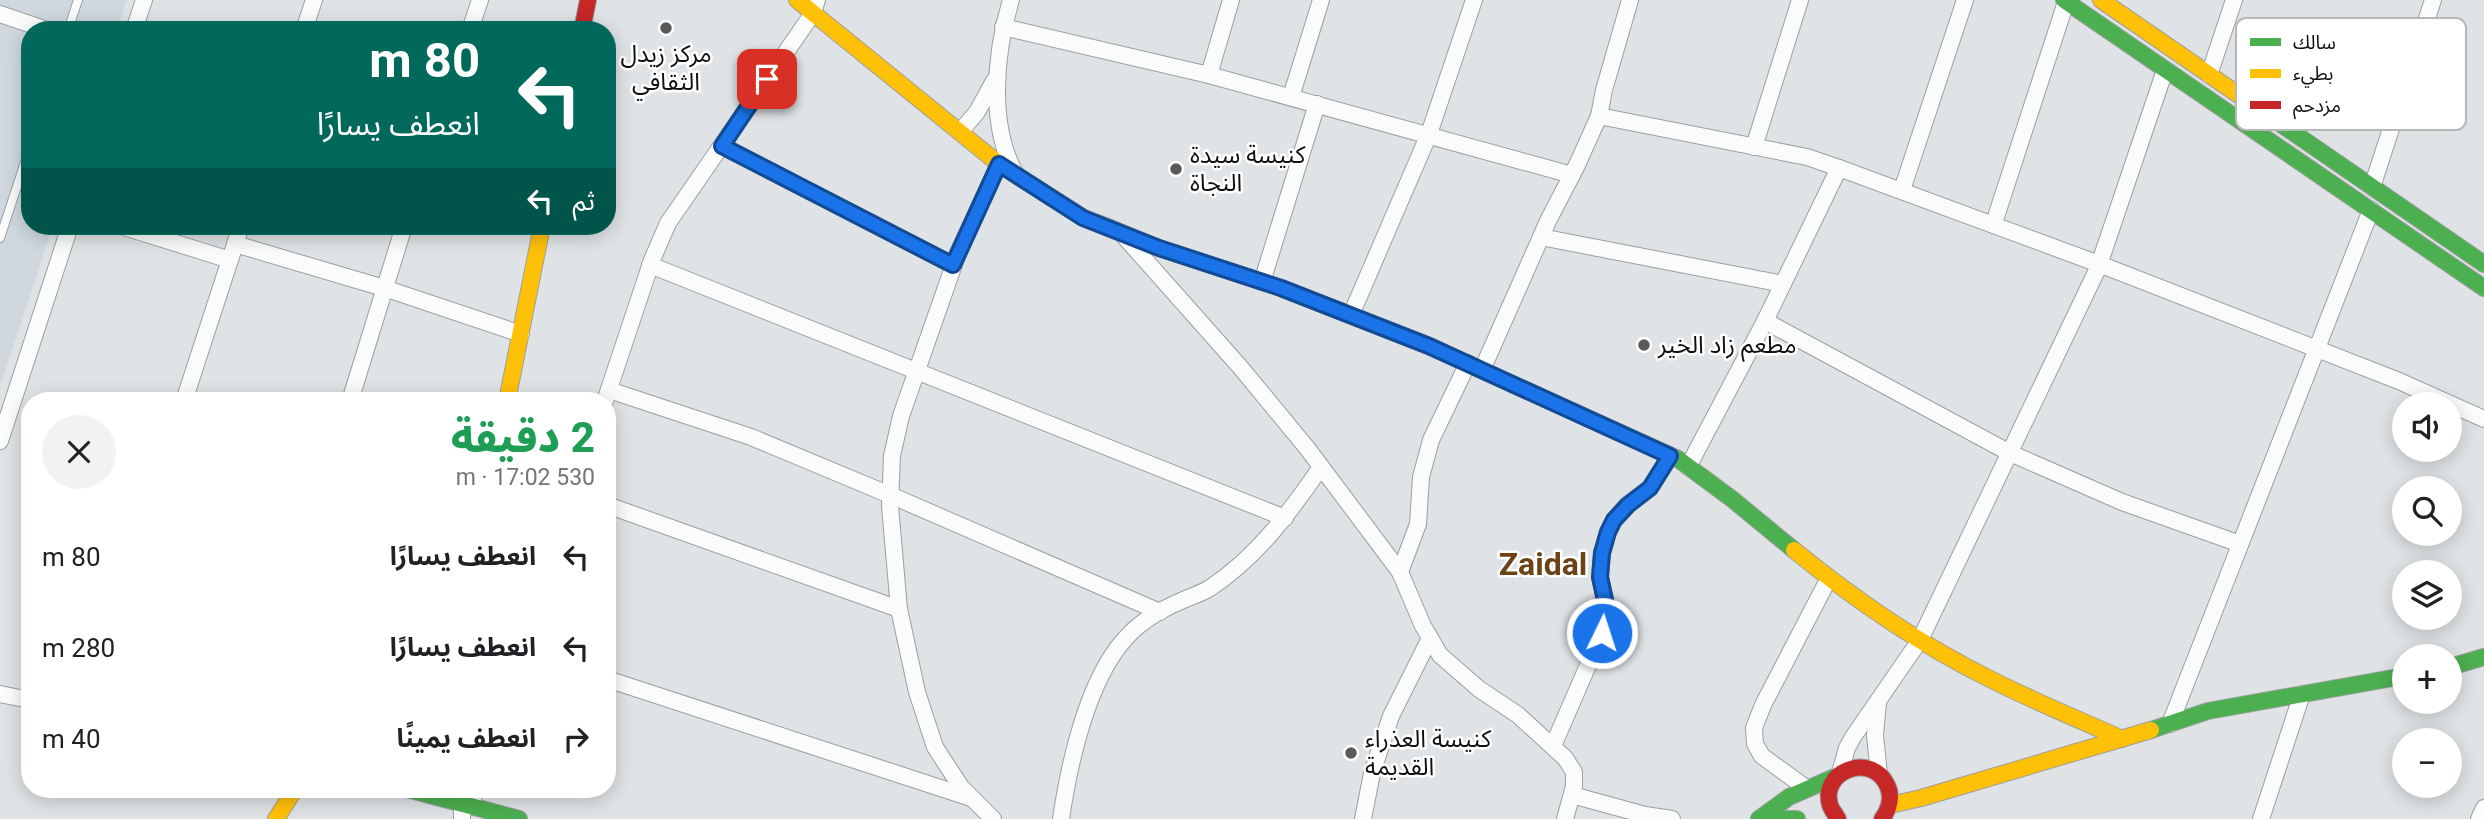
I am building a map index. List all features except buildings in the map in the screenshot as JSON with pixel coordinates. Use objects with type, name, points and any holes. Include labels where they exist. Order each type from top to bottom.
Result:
[{"type":"street","points":[[137,21],[144,0]]},
{"type":"street","points":[[307,21],[314,0]]},
{"type":"street","points":[[473,21],[480,0]]},
{"type":"street","points":[[584,21],[588,0]]},
{"type":"street","points":[[797,0],[815,6],[999,164],[1083,218],[1159,248],[1350,315],[1475,367],[1670,456],[1688,467],[1829,578],[1920,640],[1990,679],[2122,739]]},
{"type":"street","points":[[1011,0],[1003,27],[996,100],[1000,127],[1010,163],[1017,176]]},
{"type":"street","points":[[1209,75],[1231,0]]},
{"type":"street","points":[[1291,97],[1321,0]]},
{"type":"street","points":[[1350,315],[1429,134],[1474,0]]},
{"type":"street","points":[[1400,572],[1418,524],[1421,477],[1431,440],[1475,367],[1599,116],[1630,0]]},
{"type":"street","points":[[1754,147],[1800,0]]},
{"type":"street","points":[[1902,190],[1965,0]]},
{"type":"street","points":[[2101,0],[2236,94]]},
{"type":"street","points":[[2209,75],[2234,0]]},
{"type":"street","points":[[2427,18],[2433,0]]},
{"type":"street","points":[[1994,223],[2065,1],[2236,118]]},
{"type":"street","points":[[608,392],[650,265],[668,223],[815,6]]},
{"type":"street","points":[[0,14],[21,21]]},
{"type":"street","points":[[1003,27],[1209,75],[1572,175]]},
{"type":"street","points":[[960,132],[977,112],[999,69]]},
{"type":"street","points":[[1838,819],[1832,811],[1830,789],[1839,775],[1847,748],[1920,640],[2099,264],[2165,70]]},
{"type":"street","points":[[1262,282],[1317,104]]},
{"type":"street","points":[[1599,116],[1807,157],[1994,223],[2399,381],[2484,418]]},
{"type":"street","points":[[2253,130],[2484,288]]},
{"type":"street","points":[[2289,130],[2484,264]]},
{"type":"street","points":[[2372,187],[2391,130]]},
{"type":"street","points":[[722,146],[953,265]]},
{"type":"street","points":[[993,819],[961,787],[935,747],[917,692],[898,609],[890,495],[892,456],[901,416],[953,265],[999,164]]},
{"type":"street","points":[[1688,467],[1765,321],[1839,168]]},
{"type":"street","points":[[2170,724],[2371,210]]},
{"type":"street","points":[[1122,233],[1241,368],[1321,467],[1400,572],[1440,655],[1479,689],[1518,715],[1565,758],[1574,772],[1572,795],[1565,819]]},
{"type":"street","points":[[0,441],[67,235]]},
{"type":"street","points":[[159,235],[384,288],[520,334]]},
{"type":"street","points":[[187,392],[238,235]]},
{"type":"street","points":[[352,392],[401,235]]},
{"type":"street","points":[[509,392],[540,235]]},
{"type":"street","points":[[1541,237],[1783,284]]},
{"type":"street","points":[[650,265],[1285,518]]},
{"type":"street","points":[[1765,321],[2010,453],[2122,502],[2240,544]]},
{"type":"street","points":[[616,398],[751,438],[1160,612]]},
{"type":"street","points":[[1553,746],[1608,614],[1600,577],[1602,553],[1608,532],[1614,520],[1628,505],[1650,488],[1670,456]]},
{"type":"street","points":[[1061,819],[1067,779],[1083,718],[1104,673],[1123,641],[1144,621],[1209,589],[1257,549],[1285,518],[1321,467]]},
{"type":"street","points":[[616,508],[898,609]]},
{"type":"street","points":[[1806,788],[1762,756],[1755,744],[1754,728],[1763,705],[1829,578]]},
{"type":"street","points":[[1363,819],[1372,773],[1391,716],[1430,638]]},
{"type":"street","points":[[2462,663],[2484,657]]},
{"type":"street","points":[[1886,815],[1936,793],[2208,711],[2392,678]]},
{"type":"street","points":[[616,682],[973,799]]},
{"type":"street","points":[[0,694],[21,698]]},
{"type":"street","points":[[2261,819],[2302,694]]},
{"type":"street","points":[[1879,697],[1875,735],[1881,775],[1890,790],[1886,815]]},
{"type":"street","points":[[1759,819],[1788,797],[1860,766],[1900,784],[1936,793]]},
{"type":"street","points":[[1572,795],[1645,815],[1672,819]]},
{"type":"street","points":[[276,819],[289,798]]},
{"type":"street","points":[[467,801],[519,819]]},
{"type":"street","points":[[2479,819],[2484,808]]},
{"type":"street","points":[[1759,819],[1797,819]]},
{"type":"lane","points":[[71,21],[78,0]]},
{"type":"lane","points":[[0,238],[21,174]]},
{"type":"shaded area","points":[[0,0],[127,0],[120,21],[21,21],[21,235],[50,235],[0,386]]},
{"type":"traffic: fast","points":[[2064,0],[2236,118]]},
{"type":"traffic: fast","points":[[2254,130],[2484,288]]},
{"type":"traffic: fast","points":[[2290,130],[2484,264]]},
{"type":"traffic: fast","points":[[1110,228],[1159,248],[1281,288],[1429,346],[1678,459],[1794,550]]},
{"type":"traffic: fast","points":[[2462,663],[2484,657]]},
{"type":"traffic: fast","points":[[2151,730],[2208,711],[2392,678]]},
{"type":"traffic: fast","points":[[1759,819],[1789,797],[1837,776]]},
{"type":"traffic: fast","points":[[441,798],[519,819]]},
{"type":"traffic: fast","points":[[1759,819],[1797,819]]},
{"type":"traffic: slow","points":[[797,0],[999,164],[1084,218],[1110,228]]},
{"type":"traffic: slow","points":[[2101,0],[2236,93]]},
{"type":"traffic: slow","points":[[509,392],[540,235]]},
{"type":"traffic: slow","points":[[1794,550],[1864,603],[1964,666],[2122,739]]},
{"type":"traffic: slow","points":[[1890,805],[2151,730]]},
{"type":"traffic: slow","points":[[276,819],[289,798]]},
{"type":"traffic: jam","points":[[584,21],[588,0]]},
{"type":"traffic: jam","points":[[1838,819],[1830,805],[1832,783],[1839,775],[1858,768],[1869,769],[1886,783],[1890,801],[1882,819]]},
{"type":"place","name":"مركز زيدل الثقافي","points":[[666,28]]},
{"type":"place","name":"كنيسة سيدة النجاة","points":[[1176,169]]},
{"type":"place","name":"مطعم زاد الخير","points":[[1644,345]]},
{"type":"place","name":"كنيسة العذراء القديمة","points":[[1351,753]]},
{"type":"district","name":"Zaidal","points":[[1543,564]]},
{"type":"route","points":[[767,79],[722,146],[953,265],[999,164],[1083,218],[1159,248],[1281,288],[1429,346],[1670,456],[1650,488],[1628,505],[1614,520],[1608,532],[1602,553],[1600,577],[1608,614],[1602,633]]}]
